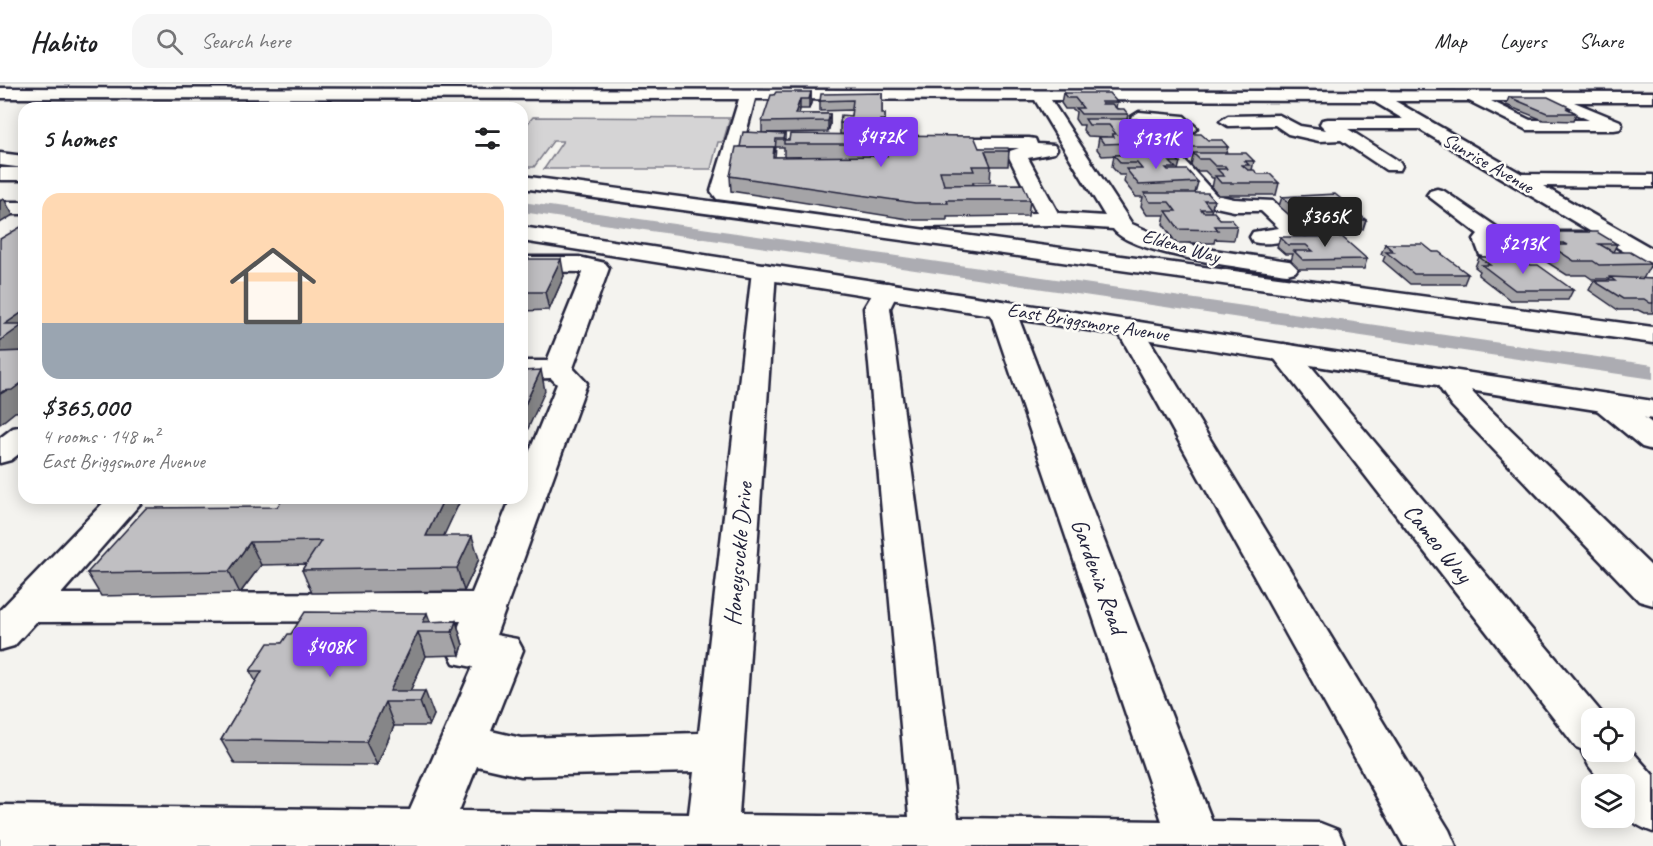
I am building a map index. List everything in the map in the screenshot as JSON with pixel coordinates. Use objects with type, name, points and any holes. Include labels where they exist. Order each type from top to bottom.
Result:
[{"type":"street","points":[[68,93],[89,84]]},
{"type":"street","points":[[1197,84],[1212,96]]},
{"type":"street","points":[[1274,84],[1293,97]]},
{"type":"street","name":"Sunrise Avenue","points":[[1355,84],[1653,259]]},
{"type":"street","points":[[1502,84],[1529,97]]},
{"type":"street","points":[[0,93],[416,102],[533,89],[562,104]]},
{"type":"street","points":[[528,104],[886,90],[1044,104],[1121,96],[1653,97]]},
{"type":"street","points":[[748,96],[747,137],[721,191],[724,195],[923,221],[1051,219],[1121,223]]},
{"type":"street","points":[[1121,96],[1144,124],[1147,135],[1209,200],[1234,205],[1266,205],[1296,232],[1261,237],[1234,205]]},
{"type":"street","points":[[1469,97],[1527,125],[1614,125],[1551,97]]},
{"type":"street","points":[[1031,147],[1020,117],[1044,104]]},
{"type":"street","name":"Eldena Way","points":[[1044,104],[1124,229],[1149,240],[1207,256],[1287,267],[1261,237]]},
{"type":"street","points":[[1228,121],[1279,120],[1294,130],[1319,136],[1347,135]]},
{"type":"street","points":[[1393,166],[1329,124],[1423,124]]},
{"type":"street","points":[[910,143],[1074,150]]},
{"type":"street","points":[[1031,147],[1017,155],[1051,219]]},
{"type":"street","points":[[0,159],[18,161]]},
{"type":"street","points":[[0,174],[18,174]]},
{"type":"street","points":[[1519,180],[1612,181],[1650,190]]},
{"type":"street","points":[[528,183],[1653,335]]},
{"type":"street","points":[[1437,195],[1493,244],[1620,239]]},
{"type":"street","points":[[0,208],[18,207]]},
{"type":"street","name":"East Briggsmore Avenue","points":[[528,235],[1653,410]]},
{"type":"street","points":[[528,264],[579,264],[597,268],[558,369]]},
{"type":"street","name":"Honeysuckle Drive","points":[[712,836],[764,271]]},
{"type":"street","points":[[887,291],[878,308],[936,839]]},
{"type":"street","name":"Gardenia Road","points":[[1002,309],[1195,843]]},
{"type":"street","points":[[1129,328],[1431,846]]},
{"type":"street","name":"Cameo Way","points":[[1284,352],[1581,720]]},
{"type":"street","points":[[528,370],[558,369],[572,383],[528,498]]},
{"type":"street","points":[[1447,378],[1504,380],[1611,395],[1653,396]]},
{"type":"street","points":[[1447,378],[1463,400],[1653,591]]},
{"type":"street","points":[[1607,403],[1653,440]]},
{"type":"street","points":[[0,453],[18,440]]},
{"type":"street","points":[[13,621],[122,504]]},
{"type":"street","points":[[451,837],[463,744],[502,650],[469,652],[526,504]]},
{"type":"street","points":[[13,621],[486,607]]},
{"type":"street","points":[[463,744],[521,757],[720,752]]},
{"type":"street","points":[[1613,762],[1653,810]]},
{"type":"street","points":[[0,828],[133,837],[712,836],[1320,846]]},
{"type":"shaded area","points":[[533,117],[730,118],[723,142],[718,142],[711,169],[544,169],[563,141],[553,141],[534,167],[528,167],[528,123]]},
{"type":"building","points":[[776,92],[811,92],[809,99],[800,99],[795,114],[830,114],[828,121],[762,122],[771,95]]},
{"type":"building","points":[[882,93],[882,114],[885,114],[885,120],[880,120],[880,123],[840,123],[841,115],[851,116],[853,100],[820,101],[821,94]]},
{"type":"building","points":[[1063,93],[1109,93],[1117,102],[1101,102],[1102,104],[1112,104],[1117,109],[1124,109],[1128,114],[1081,114],[1076,108],[1083,108],[1075,98],[1067,98]]},
{"type":"building","points":[[1509,97],[1548,97],[1571,108],[1566,108],[1576,113],[1547,113]]},
{"type":"building","points":[[1085,119],[1137,119],[1142,124],[1135,124],[1140,130],[1131,130],[1132,132],[1142,132],[1147,137],[1154,137],[1158,142],[1104,144],[1099,137],[1114,137],[1112,134],[1116,134],[1109,125],[1089,125]]},
{"type":"building","points":[[743,132],[785,134],[784,139],[776,139],[774,152],[774,147],[740,147]]},
{"type":"building","points":[[790,134],[974,136],[979,148],[1008,148],[1009,151],[985,151],[991,166],[972,166],[974,171],[940,171],[944,185],[1023,184],[1030,200],[947,200],[948,203],[915,203],[730,176],[736,147],[774,147],[773,157],[887,156],[884,144],[784,144],[784,140],[789,140]]},
{"type":"building","points":[[1175,134],[1201,134],[1208,140],[1222,140],[1228,147],[1178,147],[1173,141],[1181,141]]},
{"type":"building","points":[[1193,153],[1246,153],[1254,161],[1245,161],[1249,165],[1242,165],[1258,174],[1270,174],[1279,183],[1221,183],[1215,176],[1224,176],[1217,169],[1227,169],[1225,166],[1215,166],[1208,159],[1199,159]]},
{"type":"building","points":[[1114,155],[1175,157],[1180,162],[1170,162],[1176,168],[1166,168],[1168,170],[1187,170],[1198,182],[1139,185],[1126,169],[1142,169],[1137,163],[1121,163]]},
{"type":"building","points":[[1144,193],[1208,193],[1214,200],[1204,200],[1211,209],[1201,209],[1203,212],[1214,212],[1220,219],[1231,219],[1237,226],[1215,226],[1218,230],[1179,229],[1166,211],[1176,211],[1169,202],[1150,202]]},
{"type":"building","points":[[1335,194],[1346,203],[1329,203],[1338,211],[1356,211],[1366,220],[1306,220],[1301,214],[1322,214],[1317,210],[1296,210],[1282,197]]},
{"type":"building","points":[[18,228],[18,315],[5,324],[18,324],[18,328],[0,341],[0,239]]},
{"type":"building","points":[[1550,232],[1597,232],[1617,244],[1599,244],[1613,252],[1630,252],[1651,264],[1599,265],[1593,261],[1574,261],[1549,245],[1568,245],[1546,243],[1536,236],[1556,236]]},
{"type":"building","points":[[1280,237],[1342,237],[1367,259],[1303,260],[1294,251],[1313,251],[1306,245],[1288,245]]},
{"type":"building","points":[[1385,244],[1423,244],[1433,252],[1439,252],[1468,274],[1414,274],[1386,252],[1394,252]]},
{"type":"building","points":[[1479,257],[1518,257],[1530,265],[1538,265],[1573,290],[1515,290],[1482,265],[1490,265]]},
{"type":"building","points":[[528,259],[561,259],[545,292],[528,292]]},
{"type":"building","points":[[1610,277],[1653,279],[1653,303],[1644,299],[1623,299],[1594,281],[1615,281]]},
{"type":"building","points":[[18,351],[18,386],[0,394],[0,352]]},
{"type":"building","points":[[541,370],[528,398],[528,371]]},
{"type":"building","points":[[279,504],[441,504],[426,536],[472,536],[457,568],[302,570],[321,541],[250,542],[229,571],[87,573],[146,508],[277,507]]},
{"type":"building","points":[[305,612],[427,613],[423,622],[456,621],[452,632],[418,632],[390,691],[425,691],[420,702],[385,702],[366,742],[221,740],[262,671],[250,671],[268,643],[282,643],[288,634],[291,634]]},
{"type":"waterway","points":[[528,208],[1653,372]]}]
